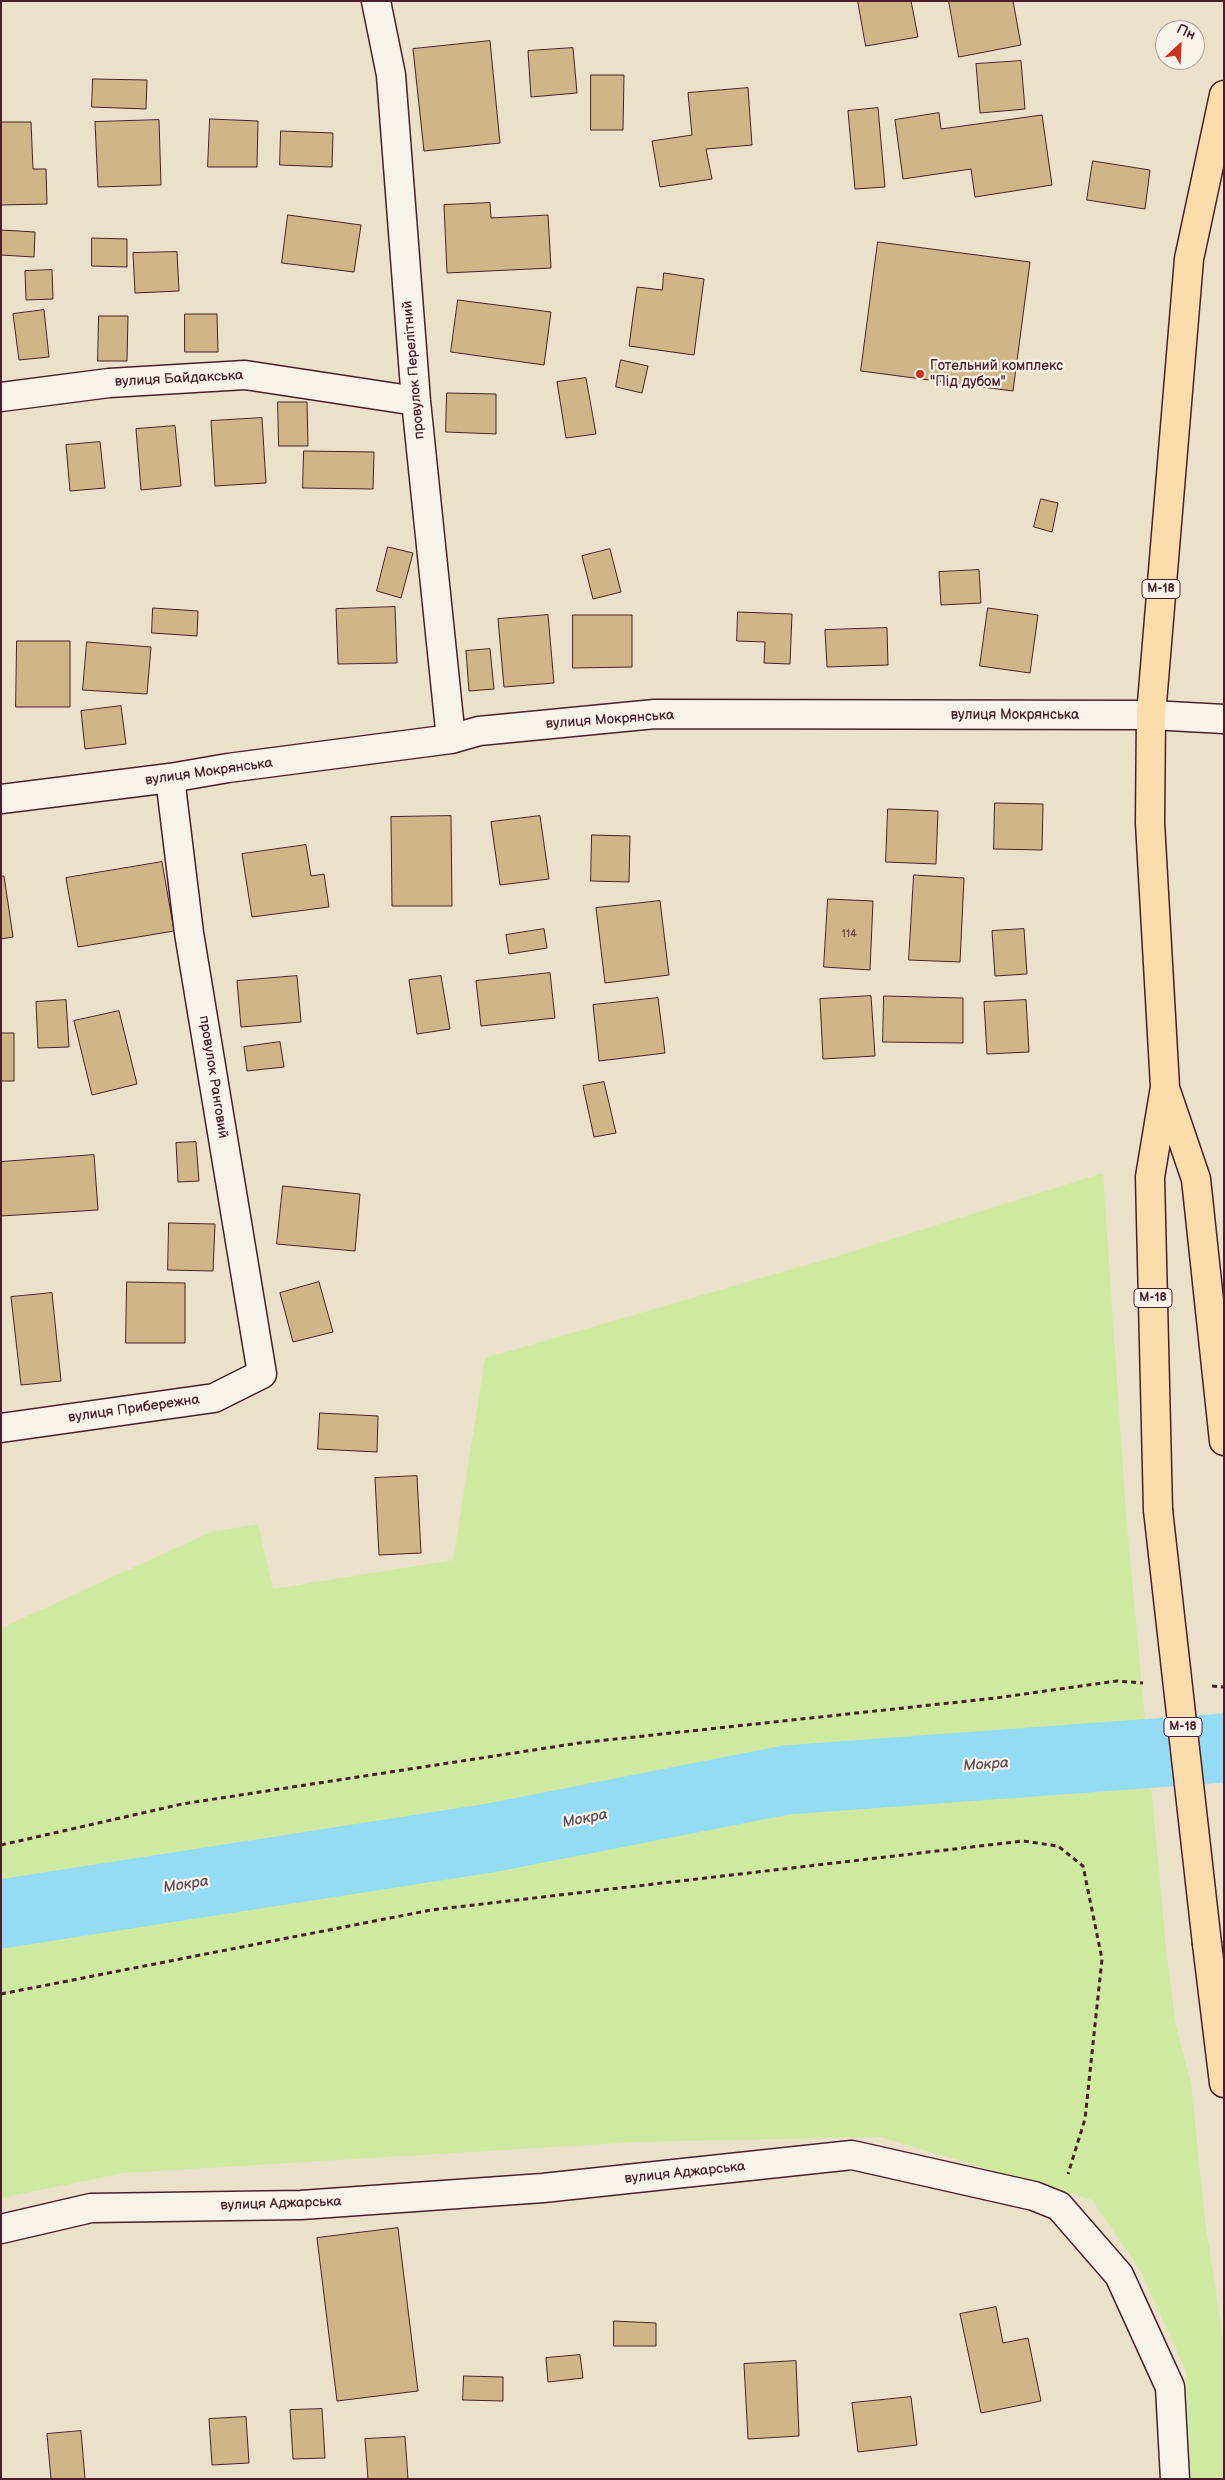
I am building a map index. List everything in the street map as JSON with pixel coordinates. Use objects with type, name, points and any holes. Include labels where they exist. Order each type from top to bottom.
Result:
[{"type":"highway","name":"М-18","points":[[1224,95],[1189,259],[1151,715],[1150,823],[1165,1088],[1150,1177],[1158,1510],[1224,2083]]},
{"type":"highway","name":"М-18","points":[[1165,1088],[1196,1179],[1224,1441]]},
{"type":"street","name":"провулок Перелітний","points":[[376,1],[391,75],[416,401],[451,739]]},
{"type":"street","name":"вулиця Байдакська","points":[[1,396],[109,383],[245,375],[416,401]]},
{"type":"street","name":"вулиця Мокрянська","points":[[1,799],[170,778],[228,768],[451,739],[480,731],[655,714],[1151,715],[1224,719]]},
{"type":"street","name":"провулок Ранговий","points":[[170,778],[189,933],[262,1374]]},
{"type":"street","name":"вулиця Прибережна","points":[[1,1428],[214,1398],[262,1374]]},
{"type":"street","name":"вулиця Аджарська","points":[[1,2230],[91,2208],[311,2205],[543,2188],[852,2155],[1034,2196],[1059,2206],[1120,2275],[1170,2387],[1175,2479]]},
{"type":"path","points":[[1,1845],[182,1804],[579,1743],[996,1698],[1117,1681],[1146,1683]]},
{"type":"path","points":[[1204,1686],[1224,1686]]},
{"type":"path","points":[[1,1994],[431,1910],[1023,1842],[1058,1846],[1082,1866],[1102,1959],[1085,2119],[1059,2206]]},
{"type":"green space","points":[[1103,1173],[1126,1513],[1166,1948],[1176,2026],[1191,2083],[1205,2220],[1224,2345],[1224,2479],[1191,2479],[1186,2371],[1141,2272],[1092,2200],[880,2137],[638,2142],[124,2173],[1,2198],[1,1628],[211,1532],[258,1524],[273,1589],[453,1560],[485,1358],[844,1254]]},
{"type":"building","points":[[858,1],[911,1],[918,37],[866,46]]},
{"type":"building","points":[[949,1],[1013,1],[1021,45],[959,57]]},
{"type":"building","points":[[490,41],[500,143],[424,151],[413,49]]},
{"type":"building","points":[[573,48],[577,93],[531,97],[528,51]]},
{"type":"building","points":[[1021,61],[1025,109],[980,113],[976,64]]},
{"type":"building","points":[[591,75],[624,75],[623,130],[591,130]]},
{"type":"building","points":[[93,79],[147,80],[146,109],[92,107]]},
{"type":"building","points":[[748,88],[752,145],[706,149],[712,179],[660,187],[652,141],[692,135],[688,93]]},
{"type":"building","points":[[878,108],[885,187],[855,189],[848,111]]},
{"type":"building","points":[[939,113],[941,129],[1042,115],[1052,185],[975,197],[971,169],[903,179],[895,120]]},
{"type":"building","points":[[210,119],[258,121],[257,167],[208,167]]},
{"type":"building","points":[[159,120],[161,185],[98,187],[95,122]]},
{"type":"building","points":[[1,122],[31,122],[33,169],[46,169],[47,204],[1,205]]},
{"type":"building","points":[[281,131],[333,133],[332,167],[280,165]]},
{"type":"building","points":[[1093,161],[1150,170],[1145,209],[1087,200]]},
{"type":"building","points":[[490,203],[491,218],[548,215],[551,268],[447,273],[444,205]]},
{"type":"building","points":[[288,215],[361,225],[354,272],[282,263]]},
{"type":"building","points":[[1,230],[35,232],[34,257],[1,255]]},
{"type":"building","points":[[92,238],[127,239],[127,267],[92,266]]},
{"type":"building","points":[[878,242],[1030,262],[1013,391],[861,371]]},
{"type":"building","points":[[177,252],[179,291],[135,293],[133,253]]},
{"type":"building","points":[[52,270],[53,299],[26,300],[25,271]]},
{"type":"building","points":[[664,273],[704,279],[694,355],[629,346],[637,287],[662,290]]},
{"type":"building","points":[[458,300],[551,312],[544,365],[451,352]]},
{"type":"building","points":[[44,310],[49,357],[19,360],[13,314]]},
{"type":"building","points":[[185,314],[217,314],[218,352],[185,352]]},
{"type":"building","points":[[99,316],[128,316],[127,361],[98,361]]},
{"type":"building","points":[[621,360],[648,366],[642,393],[616,387]]},
{"type":"building","points":[[586,378],[596,434],[566,438],[557,382]]},
{"type":"building","points":[[447,393],[496,394],[496,434],[446,432]]},
{"type":"building","points":[[278,402],[307,402],[308,446],[279,446]]},
{"type":"building","points":[[262,418],[266,483],[215,486],[211,421]]},
{"type":"building","points":[[175,426],[181,486],[141,490],[136,429]]},
{"type":"building","points":[[100,442],[105,488],[70,491],[66,445]]},
{"type":"building","points":[[304,451],[374,452],[373,489],[303,488]]},
{"type":"building","points":[[1041,499],[1058,503],[1052,532],[1034,527]]},
{"type":"building","points":[[388,547],[413,553],[401,598],[377,591]]},
{"type":"building","points":[[610,549],[621,592],[593,599],[582,556]]},
{"type":"building","points":[[979,570],[981,603],[941,605],[939,572]]},
{"type":"building","points":[[395,607],[397,663],[338,664],[336,609]]},
{"type":"building","points":[[153,608],[198,611],[197,636],[152,633]]},
{"type":"building","points":[[988,608],[1038,615],[1030,673],[980,666]]},
{"type":"building","points":[[738,612],[792,614],[790,664],[764,663],[765,642],[737,641]]},
{"type":"building","points":[[548,615],[554,683],[504,687],[498,619]]},
{"type":"building","points":[[573,615],[632,615],[632,667],[573,668]]},
{"type":"building","points":[[887,628],[888,665],[827,667],[825,630]]},
{"type":"building","points":[[17,641],[70,641],[70,707],[16,707]]},
{"type":"building","points":[[87,642],[151,647],[147,694],[83,690]]},
{"type":"building","points":[[490,649],[494,689],[469,691],[466,651]]},
{"type":"building","points":[[121,706],[126,744],[85,749],[81,711]]},
{"type":"building","points":[[995,803],[1043,804],[1042,850],[994,849]]},
{"type":"building","points":[[888,809],[938,811],[936,864],[886,862]]},
{"type":"building","points":[[451,816],[452,906],[392,906],[391,817]]},
{"type":"building","points":[[540,816],[549,879],[500,885],[491,822]]},
{"type":"building","points":[[592,835],[630,836],[629,882],[591,881]]},
{"type":"building","points":[[306,845],[311,876],[324,874],[329,907],[252,917],[242,854]]},
{"type":"building","points":[[162,862],[174,931],[78,947],[66,878]]},
{"type":"building","points":[[914,875],[964,878],[960,962],[909,960]]},
{"type":"building","points":[[1,876],[4,876],[13,937],[1,939]]},
{"type":"building","points":[[828,899],[873,901],[870,970],[824,967]]},
{"type":"building","points":[[660,901],[669,975],[605,983],[596,908]]},
{"type":"building","points":[[544,929],[547,948],[509,954],[506,935]]},
{"type":"building","points":[[1024,929],[1027,974],[995,976],[992,931]]},
{"type":"building","points":[[550,973],[555,1018],[481,1026],[476,981]]},
{"type":"building","points":[[297,976],[301,1022],[241,1027],[237,981]]},
{"type":"building","points":[[441,976],[450,1029],[417,1034],[409,980]]},
{"type":"building","points":[[871,996],[875,1056],[823,1059],[820,999]]},
{"type":"building","points":[[884,996],[963,998],[963,1043],[883,1042]]},
{"type":"building","points":[[658,998],[665,1053],[599,1061],[593,1005]]},
{"type":"building","points":[[66,1000],[69,1047],[38,1048],[36,1002]]},
{"type":"building","points":[[1026,1000],[1029,1052],[987,1054],[984,1002]]},
{"type":"building","points":[[119,1011],[137,1084],[92,1095],[74,1021]]},
{"type":"building","points":[[1,1033],[14,1033],[14,1081],[1,1081]]},
{"type":"building","points":[[280,1042],[284,1067],[247,1071],[244,1047]]},
{"type":"building","points":[[604,1082],[616,1133],[594,1137],[583,1086]]},
{"type":"building","points":[[196,1142],[199,1181],[178,1182],[176,1143]]},
{"type":"building","points":[[94,1155],[98,1210],[1,1216],[1,1162]]},
{"type":"building","points":[[283,1186],[360,1194],[355,1251],[277,1244]]},
{"type":"building","points":[[169,1223],[215,1224],[213,1271],[168,1270]]},
{"type":"building","points":[[127,1282],[185,1283],[185,1343],[126,1343]]},
{"type":"building","points":[[319,1282],[333,1332],[293,1342],[280,1293]]},
{"type":"building","points":[[52,1293],[61,1381],[21,1385],[11,1297]]},
{"type":"building","points":[[320,1413],[378,1416],[377,1452],[318,1449]]},
{"type":"building","points":[[417,1476],[421,1553],[379,1555],[375,1478]]},
{"type":"building","points":[[398,2228],[418,2391],[337,2401],[317,2238]]},
{"type":"building","points":[[996,2307],[1003,2343],[1028,2338],[1041,2401],[981,2413],[960,2314]]},
{"type":"building","points":[[614,2321],[656,2323],[656,2346],[614,2346]]},
{"type":"building","points":[[580,2355],[583,2378],[548,2382],[546,2358]]},
{"type":"building","points":[[796,2361],[799,2436],[748,2439],[744,2364]]},
{"type":"building","points":[[464,2376],[503,2377],[503,2401],[463,2400]]},
{"type":"building","points":[[911,2397],[917,2445],[858,2452],[852,2403]]},
{"type":"building","points":[[322,2409],[325,2458],[293,2459],[290,2410]]},
{"type":"building","points":[[246,2417],[249,2463],[212,2465],[209,2419]]},
{"type":"building","points":[[81,2431],[85,2479],[51,2479],[47,2434]]},
{"type":"building","points":[[405,2437],[408,2479],[368,2479],[365,2439]]},
{"type":"waterway","name":"Мокра","points":[[1,1914],[490,1838],[786,1780],[1224,1748]]},
{"type":"place","name":"Готельний комплекс \"Під дубом\"","points":[[920,374]]}]
